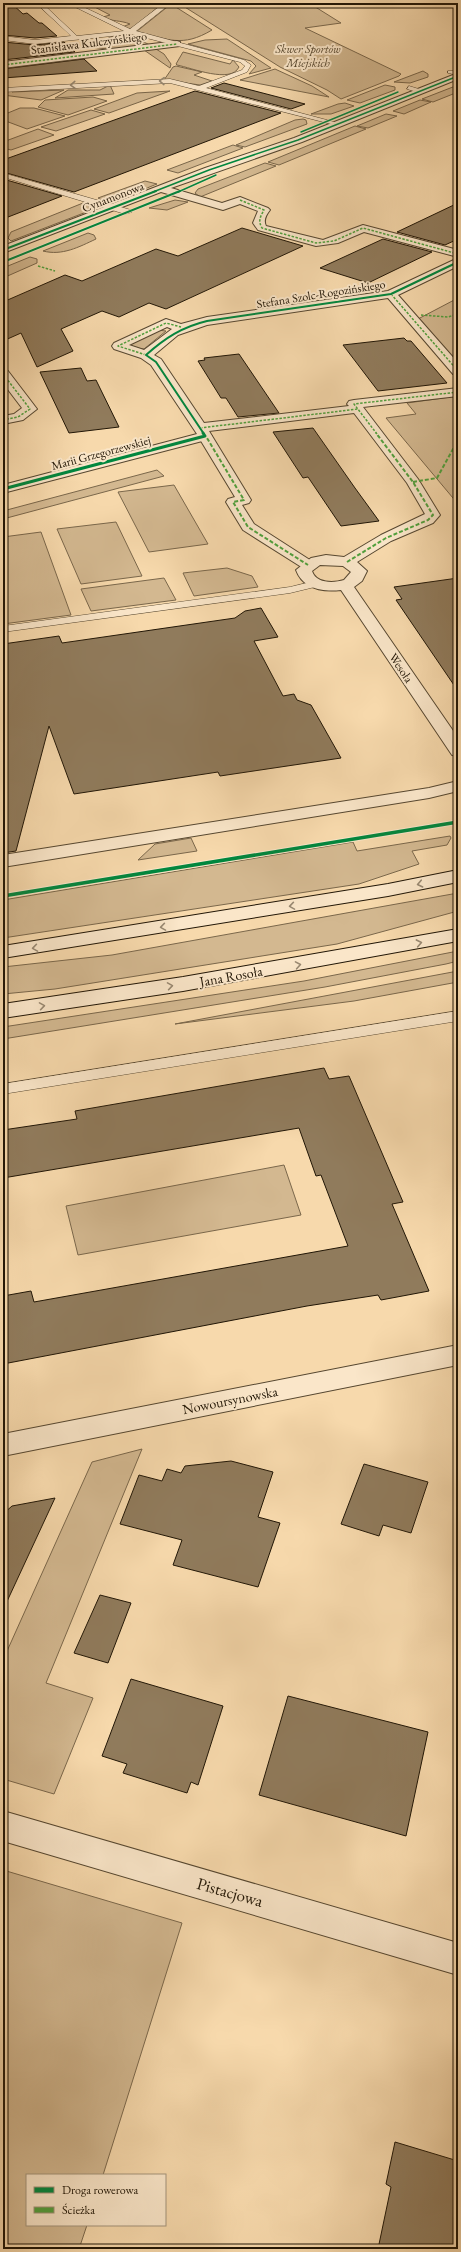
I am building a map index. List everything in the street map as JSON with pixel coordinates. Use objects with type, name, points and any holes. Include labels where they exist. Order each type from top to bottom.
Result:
[{"type":"street","name":"Stanisława Kulczyńskiego","points":[[3,65],[177,44]]},
{"type":"street","name":"Cynamonowa","points":[[274,147],[327,120],[409,88],[456,72]]},
{"type":"street","name":"Cynamonowa","points":[[3,250],[115,208],[209,170],[231,165],[274,147],[339,124],[420,91],[456,72]]},
{"type":"street","name":"Cynamonowa","points":[[3,262],[175,193],[219,173],[231,165]]},
{"type":"street","points":[[162,189],[223,207],[240,200],[255,205],[264,210],[260,216],[259,223],[262,228],[316,243],[334,241],[363,228],[458,254]]},
{"type":"street","name":"Stefana Szolc-Rogozińskiego","points":[[146,355],[118,346],[166,323],[181,327],[207,321],[391,294],[458,262]]},
{"type":"street","points":[[391,294],[458,371]]},
{"type":"street","points":[[181,327],[171,333],[146,355],[156,362],[203,432],[244,500],[233,502],[244,522],[292,556],[308,565]]},
{"type":"street","points":[[3,374],[30,409],[18,417],[3,420]]},
{"type":"street","points":[[348,562],[386,538],[428,520],[433,514],[412,482],[354,404],[458,392]]},
{"type":"street","name":"Marii Grzegorzewskiej","points":[[3,489],[203,432],[358,410]]},
{"type":"street","points":[[326,560],[348,562],[359,572],[359,577],[354,582],[345,585],[330,586],[315,584],[304,575],[304,570],[308,565],[326,560]]},
{"type":"street","name":"Wesoła","points":[[345,585],[458,751]]},
{"type":"street","points":[[3,861],[421,794],[458,786]]},
{"type":"street","points":[[3,952],[381,892],[458,876]]},
{"type":"street","name":"Jana Rosoła","points":[[3,1012],[183,984],[458,935]]},
{"type":"street","name":"Nowoursynowska","points":[[3,1445],[458,1355]]},
{"type":"street","name":"Pistacjowa","points":[[3,1826],[458,1959]]},
{"type":"lane","points":[[39,3],[76,38]]},
{"type":"lane","points":[[70,3],[131,32],[242,61],[248,65],[245,71],[200,88]]},
{"type":"lane","points":[[3,38],[25,42],[131,32],[168,3]]},
{"type":"lane","points":[[3,90],[153,81],[170,82],[200,88],[339,124]]},
{"type":"lane","points":[[409,88],[420,91]]},
{"type":"lane","points":[[3,174],[128,212]]},
{"type":"lane","points":[[3,629],[290,590],[315,584]]},
{"type":"lane","points":[[3,1089],[458,1016]]},
{"type":"green space","points":[[87,3],[163,3],[133,28],[127,29],[122,27],[130,24],[103,17],[110,15]]},
{"type":"green space","name":"Skwer Sportów Miejskich","points":[[309,3],[341,23],[305,28],[401,74],[341,99],[327,90],[280,67],[180,4]]},
{"type":"green space","points":[[171,4],[212,30],[201,36],[183,40],[166,39],[136,32]]},
{"type":"green space","points":[[115,35],[131,36],[150,45],[116,50],[90,47]]},
{"type":"green space","points":[[227,39],[271,68],[249,74],[256,66],[251,61],[188,44],[205,40]]},
{"type":"green space","points":[[156,49],[164,54],[171,64],[170,68],[144,50]]},
{"type":"green space","points":[[183,52],[230,64],[233,60],[239,67],[235,72],[220,75],[177,65],[176,64]]},
{"type":"green space","points":[[176,66],[202,72],[194,75],[212,81],[200,85],[164,80],[173,67]]},
{"type":"green space","points":[[275,69],[312,86],[329,97],[240,80]]},
{"type":"green space","points":[[423,71],[428,74],[428,77],[410,83],[394,82]]},
{"type":"green space","points":[[110,85],[114,94],[55,98],[68,90],[100,90]]},
{"type":"green space","points":[[385,85],[395,87],[395,90],[360,103],[347,100]]},
{"type":"green space","points":[[458,85],[458,92],[433,102],[422,99]]},
{"type":"green space","points":[[18,89],[12,92],[64,90],[41,100],[3,95],[3,92]]},
{"type":"green space","points":[[170,91],[109,113],[94,109],[137,93]]},
{"type":"green space","points":[[93,97],[107,101],[68,115],[38,107],[45,100]]},
{"type":"green space","points":[[420,100],[431,102],[404,114],[393,111]]},
{"type":"green space","points":[[345,103],[354,106],[331,114],[311,114],[338,104]]},
{"type":"green space","points":[[20,108],[34,108],[65,116],[27,129],[3,120],[3,115]]},
{"type":"green space","points":[[91,110],[105,114],[56,131],[41,127]]},
{"type":"green space","points":[[386,114],[397,116],[368,128],[357,126]]},
{"type":"green space","points":[[295,120],[306,120],[307,124],[245,147],[236,145]]},
{"type":"green space","points":[[355,126],[366,129],[279,165],[268,162]]},
{"type":"green space","points":[[38,129],[54,135],[11,150],[3,148],[3,142]]},
{"type":"green space","points":[[233,145],[243,148],[178,173],[167,170]]},
{"type":"green space","points":[[265,163],[276,166],[200,197],[195,193],[198,189]]},
{"type":"green space","points":[[145,181],[157,184],[118,199],[103,200],[98,198]]},
{"type":"green space","points":[[175,200],[188,202],[167,210],[149,208]]},
{"type":"green space","points":[[83,203],[89,205],[89,211],[11,241],[8,238],[11,232]]},
{"type":"green space","points":[[88,233],[94,235],[96,239],[64,252],[43,251]]},
{"type":"green space","points":[[30,257],[37,259],[37,263],[3,278],[3,268]]},
{"type":"green space","points":[[458,298],[458,366],[418,319]]},
{"type":"green space","points":[[157,330],[166,331],[144,349],[129,347],[127,344]]},
{"type":"green space","points":[[458,396],[458,504],[386,418],[416,414],[407,403]]},
{"type":"green space","points":[[157,470],[164,476],[3,519],[3,511]]},
{"type":"green space","points":[[174,485],[208,544],[149,552],[118,492]]},
{"type":"green space","points":[[116,522],[142,576],[81,584],[57,529]]},
{"type":"green space","points":[[41,532],[71,615],[3,624],[3,537]]},
{"type":"green space","points":[[227,568],[252,576],[258,587],[194,596],[183,573]]},
{"type":"green space","points":[[164,578],[176,600],[91,611],[81,589]]},
{"type":"green space","points":[[450,836],[451,838],[447,845],[412,851],[419,864],[359,884],[3,938],[3,900],[353,842],[357,851]]},
{"type":"green space","points":[[191,838],[197,851],[138,860],[155,844]]},
{"type":"green space","points":[[458,893],[458,911],[337,944],[55,989],[3,994],[3,967],[112,955]]},
{"type":"green space","points":[[458,951],[458,961],[446,964],[325,987],[3,1039],[3,1027],[304,981]]},
{"type":"green space","points":[[458,971],[458,982],[354,1001],[175,1024]]},
{"type":"green space","points":[[284,1165],[301,1215],[78,1255],[66,1206]]},
{"type":"green space","points":[[142,1449],[46,1683],[93,1698],[54,1794],[3,1779],[3,1660],[92,1462]]},
{"type":"green space","points":[[3,1870],[182,1923],[103,2174],[26,2174],[26,2226],[87,2226],[79,2249],[3,2249]]},
{"type":"building","points":[[3,3],[11,3],[23,14],[27,13],[57,36],[35,38],[3,35]]},
{"type":"building","points":[[3,42],[35,45],[64,42],[75,52],[3,60]]},
{"type":"building","points":[[84,59],[97,71],[3,78],[3,69]]},
{"type":"building","points":[[224,83],[305,104],[291,109],[211,88]]},
{"type":"building","points":[[195,91],[281,113],[74,192],[3,172],[3,160]]},
{"type":"building","points":[[3,179],[62,196],[3,219]]},
{"type":"building","points":[[458,203],[458,239],[445,245],[397,232]]},
{"type":"building","points":[[242,228],[303,246],[166,309],[149,303],[119,317],[102,311],[61,329],[73,351],[37,367],[21,333],[3,341],[3,302],[65,275],[82,281],[156,249],[178,256]]},
{"type":"building","points":[[383,239],[432,252],[368,283],[320,268]]},
{"type":"building","points":[[404,338],[407,341],[411,341],[447,383],[378,391],[343,345]]},
{"type":"building","points":[[239,354],[279,413],[238,417],[226,398],[221,398],[198,361],[205,360],[204,358]]},
{"type":"building","points":[[81,368],[87,381],[96,380],[119,427],[69,433],[40,372]]},
{"type":"building","points":[[313,428],[379,521],[341,526],[308,477],[303,478],[273,432]]},
{"type":"building","points":[[458,578],[458,691],[396,600],[402,599],[394,587]]},
{"type":"building","points":[[261,608],[278,637],[254,641],[283,696],[294,694],[297,700],[311,705],[341,758],[220,776],[218,772],[74,794],[49,726],[16,851],[3,853],[3,644],[59,636],[62,643],[235,618],[245,611]]},
{"type":"building","points":[[324,1068],[329,1079],[349,1076],[403,1202],[392,1204],[429,1291],[381,1300],[378,1295],[307,1306],[3,1364],[3,1296],[31,1291],[34,1302],[348,1246],[321,1175],[316,1176],[299,1128],[3,1178],[3,1130],[77,1119],[75,1111]]},
{"type":"building","points":[[231,1461],[273,1472],[258,1517],[280,1523],[258,1587],[173,1565],[182,1540],[120,1524],[139,1475],[162,1481],[167,1469],[181,1473],[185,1466]]},
{"type":"building","points":[[364,1464],[428,1482],[411,1533],[383,1525],[379,1536],[341,1524]]},
{"type":"building","points":[[55,1498],[3,1610],[3,1514],[12,1506]]},
{"type":"building","points":[[100,1595],[131,1603],[108,1663],[74,1653]]},
{"type":"building","points":[[131,1679],[223,1706],[198,1785],[191,1782],[187,1793],[123,1773],[127,1764],[102,1756]]},
{"type":"building","points":[[288,1696],[428,1732],[406,1836],[259,1795]]},
{"type":"building","points":[[395,2142],[458,2161],[458,2249],[378,2249],[391,2187],[386,2184]]},
{"type":"marked path","points":[[3,65],[177,44]]},
{"type":"marked path","points":[[240,200],[264,210],[260,216],[259,223],[262,228],[316,243],[334,241],[363,228],[458,254]]},
{"type":"marked path","points":[[38,266],[55,271]]},
{"type":"marked path","points":[[391,294],[458,371]]},
{"type":"marked path","points":[[421,315],[448,317],[458,314]]},
{"type":"marked path","points":[[146,355],[118,346],[166,323],[181,327]]},
{"type":"marked path","points":[[3,374],[30,409],[18,417],[3,420]]},
{"type":"marked path","points":[[347,562],[386,538],[428,520],[433,515],[413,482],[354,404],[458,392]]},
{"type":"marked path","points":[[200,428],[358,409]]},
{"type":"marked path","points":[[204,433],[244,500],[233,502],[248,527],[308,565]]},
{"type":"marked path","points":[[413,482],[437,478],[458,440]]},
{"type":"cycle path","points":[[3,250],[209,170],[298,140],[458,76]]},
{"type":"cycle path","points":[[301,132],[398,92]]},
{"type":"cycle path","points":[[3,262],[216,175]]},
{"type":"cycle path","points":[[3,489],[205,436],[156,362],[146,355],[167,337],[180,329],[207,321],[391,294],[458,262]]},
{"type":"cycle path","points":[[3,896],[458,822]]}]
